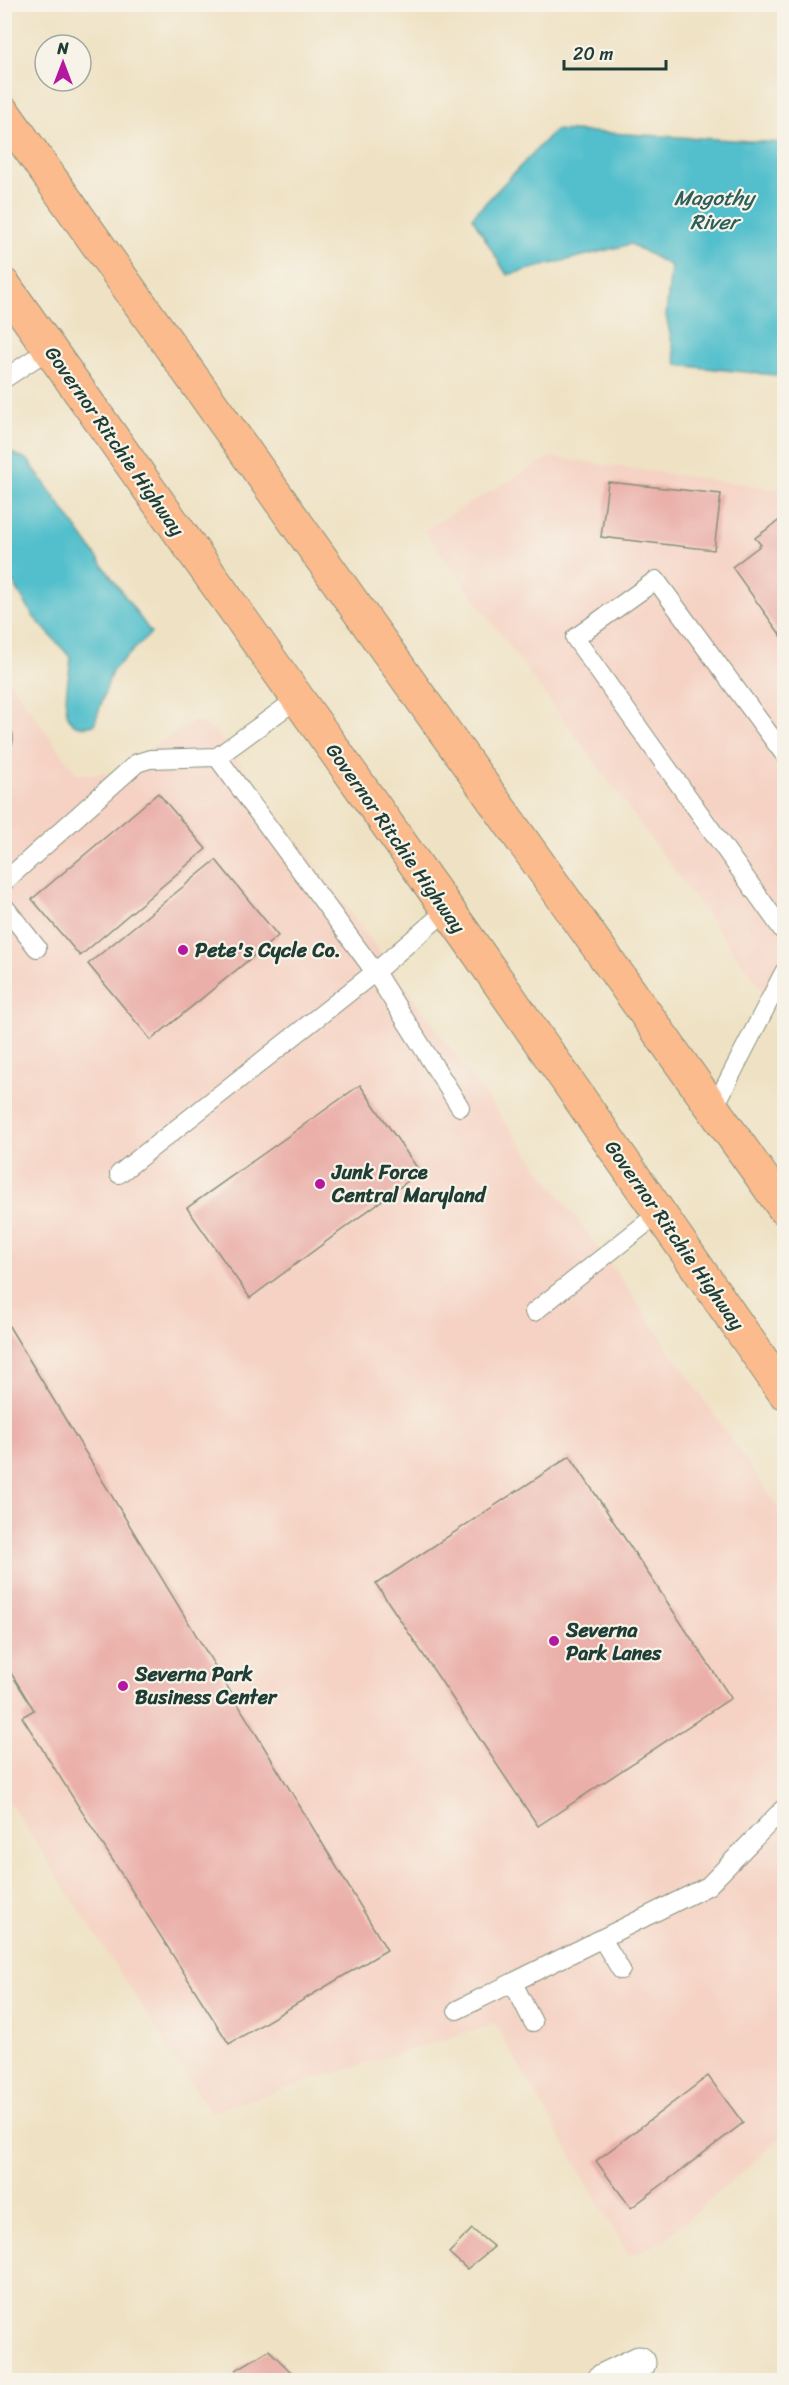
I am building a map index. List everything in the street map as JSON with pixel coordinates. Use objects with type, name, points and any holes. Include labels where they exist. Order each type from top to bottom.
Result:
[{"type":"highway","points":[[4,113],[784,1208]]},
{"type":"highway","name":"Governor Ritchie Highway","points":[[4,285],[447,910],[784,1392]]},
{"type":"street","points":[[604,2380],[639,2363]]},
{"type":"lane","points":[[4,379],[49,349]]},
{"type":"lane","points":[[784,754],[656,580],[575,638],[784,932]]},
{"type":"lane","points":[[4,882],[137,764],[150,759],[217,757],[297,699]]},
{"type":"lane","points":[[217,757],[375,972],[460,1107]]},
{"type":"lane","points":[[4,906],[37,948]]},
{"type":"lane","points":[[119,1174],[375,972],[447,910]]},
{"type":"lane","points":[[714,1108],[784,972]]},
{"type":"lane","points":[[534,1312],[659,1213]]},
{"type":"lane","points":[[457,2010],[708,1886],[784,1808]]},
{"type":"lane","points":[[602,1939],[621,1970]]},
{"type":"lane","points":[[513,1983],[533,2022]]},
{"type":"shaded area","points":[[550,457],[784,490],[784,1020],[424,530]]},
{"type":"shaded area","points":[[4,674],[77,774],[108,774],[196,720],[217,732],[624,1283],[784,1516],[784,2135],[664,2240],[629,2256],[495,2024],[210,2112],[5,1795],[4,1092],[10,1089],[4,1082]]},
{"type":"water","name":"Magothy River","points":[[555,130],[784,143],[784,376],[677,365],[666,316],[671,266],[631,244],[507,275],[472,217]]},
{"type":"water","points":[[5,450],[28,460],[151,633],[112,671],[94,725],[81,726],[72,723],[66,705],[71,658],[33,616],[5,569]]},
{"type":"building","points":[[608,482],[721,494],[714,550],[601,537]]},
{"type":"building","points":[[784,517],[784,640],[732,567],[761,545],[755,538]]},
{"type":"building","points":[[158,793],[206,849],[80,956],[32,899]]},
{"type":"building","name":"Pete's Cycle Co.","points":[[216,860],[278,936],[151,1040],[88,964]]},
{"type":"building","points":[[360,1085],[420,1172],[250,1298],[187,1208]]},
{"type":"building","name":"Severna Park Business Center","points":[[4,1318],[387,1950],[229,2044],[22,1717],[34,1710],[4,1662]]},
{"type":"building","name":"Severna Park Lanes","points":[[570,1456],[731,1698],[538,1826],[376,1584]]},
{"type":"building","points":[[708,2076],[743,2123],[631,2208],[596,2161]]},
{"type":"building","points":[[472,2229],[494,2247],[467,2269],[449,2253]]},
{"type":"building","points":[[269,2350],[291,2372],[278,2380],[241,2380],[236,2370]]},
{"type":"place","name":"Pete's Cycle Co.","points":[[183,950]]},
{"type":"place","name":"Junk Force Central Maryland","points":[[320,1184]]},
{"type":"place","name":"Severna Park Lanes","points":[[554,1641]]},
{"type":"place","name":"Severna Park Business Center","points":[[123,1686]]}]
